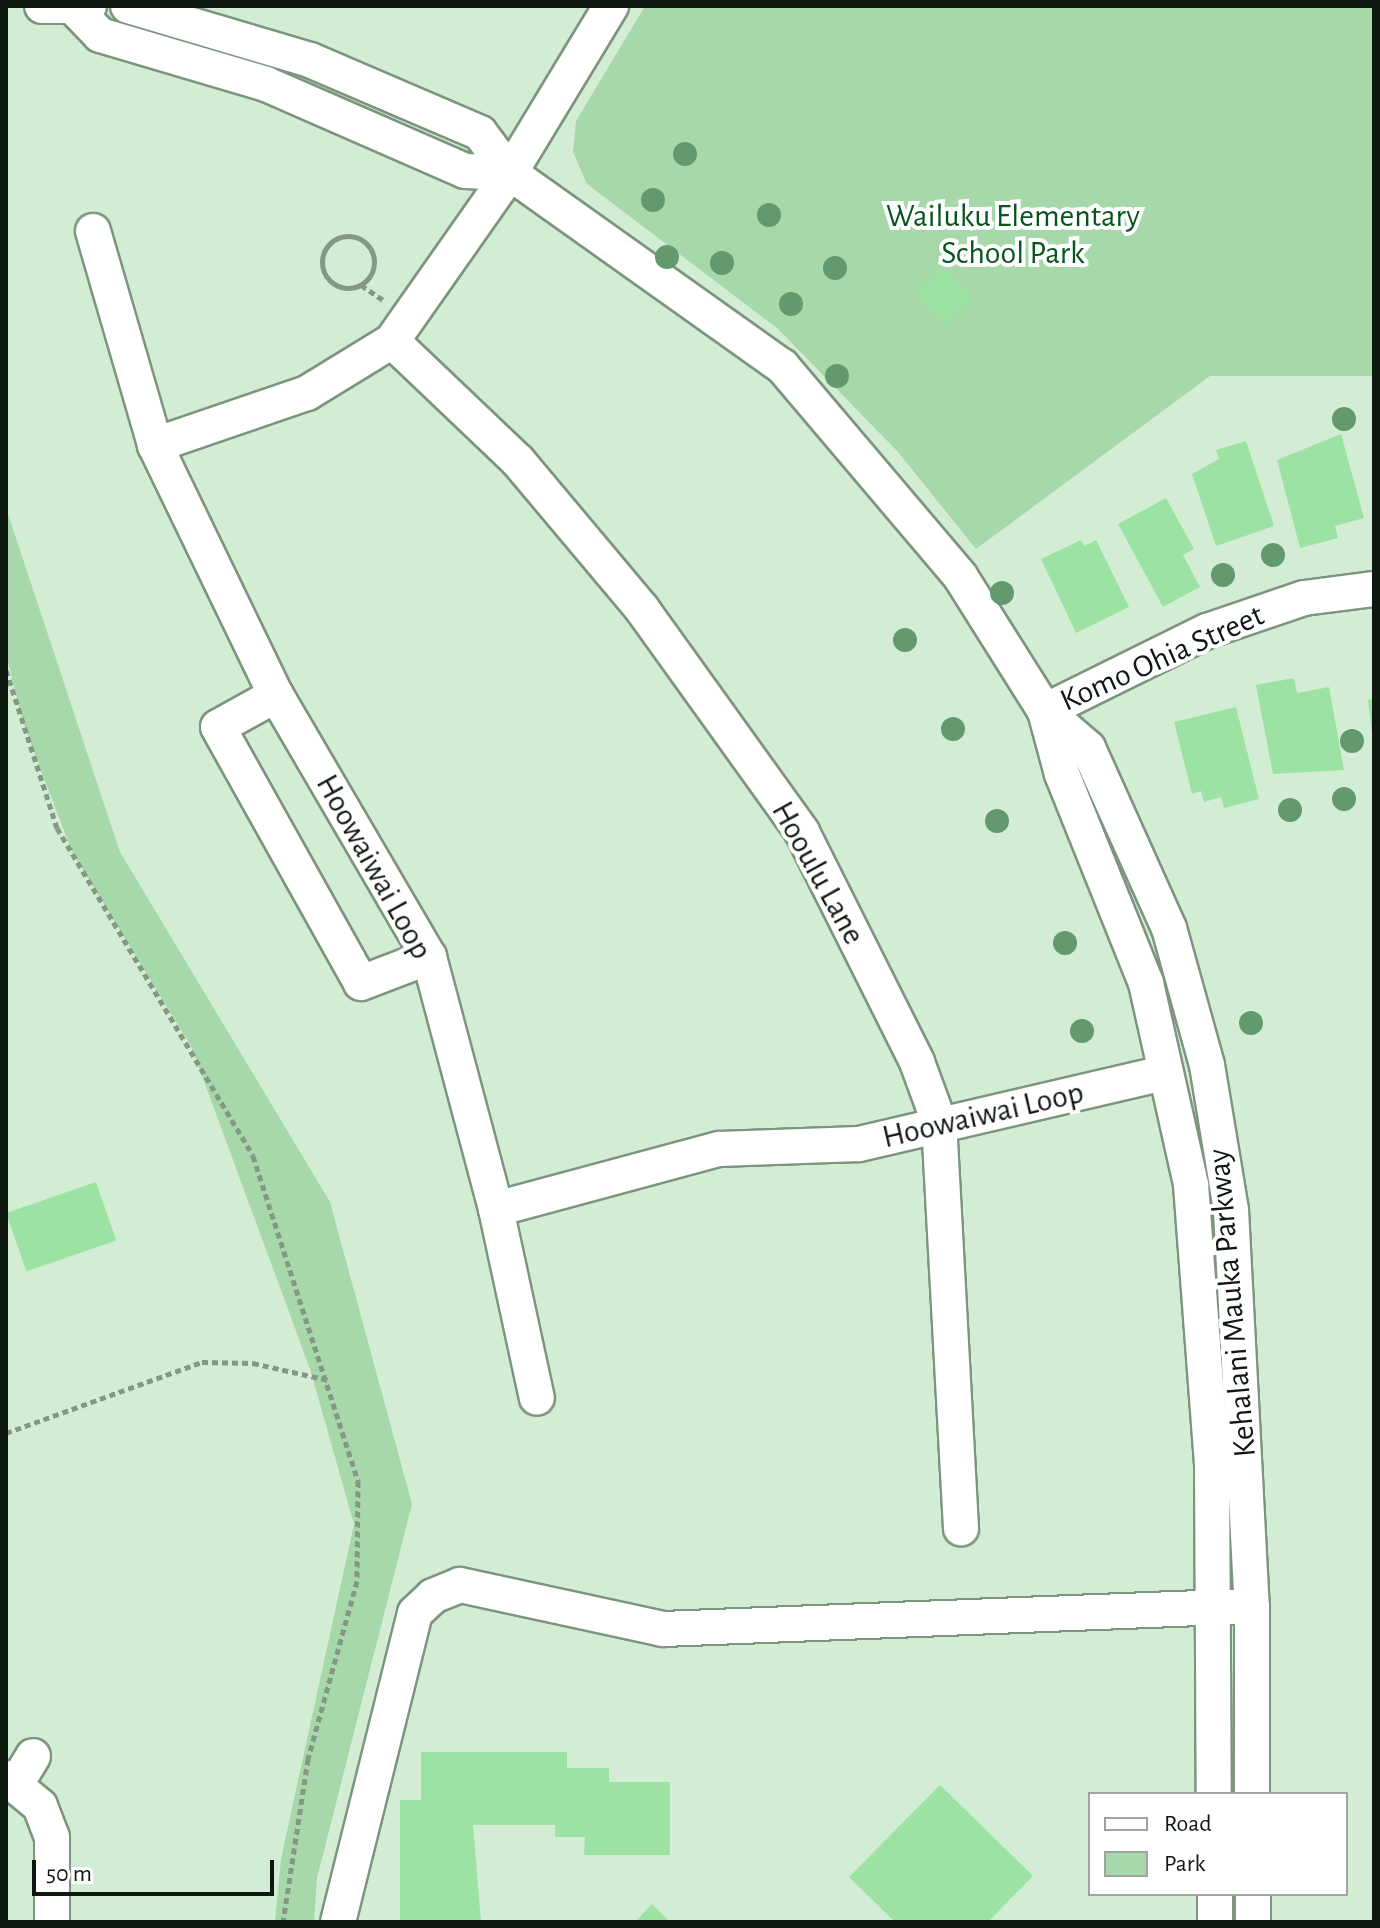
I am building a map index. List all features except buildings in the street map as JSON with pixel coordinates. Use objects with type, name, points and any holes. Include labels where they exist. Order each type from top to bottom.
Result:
[{"type":"street","points":[[42,6],[81,8],[100,35],[266,84],[465,171],[510,173]]},
{"type":"street","name":"Kehalani Mauka Parkway","points":[[128,6],[310,60],[439,111],[480,133],[510,173],[782,366],[951,564],[1045,711],[1088,748],[1129,831],[1169,928],[1207,1065],[1231,1210],[1252,1606],[1252,1792]]},
{"type":"street","points":[[155,445],[307,393],[392,341],[510,173],[611,6]]},
{"type":"street","name":"Hoowaiwai Loop","points":[[93,231],[155,445],[276,695],[429,957],[496,1209],[719,1149],[859,1144],[939,1122],[1152,1076]]},
{"type":"street","name":"Hooulu Lane","points":[[392,341],[518,461],[632,598],[802,832],[917,1062],[939,1122],[961,1528]]},
{"type":"street","name":"Komo Ohia Street","points":[[1045,711],[1207,631],[1304,598],[1374,589]]},
{"type":"street","points":[[276,695],[218,727],[361,983],[429,957]]},
{"type":"street","name":"Kehalani Mauka Parkway","points":[[1045,711],[1062,774],[1146,983],[1191,1185],[1212,1466],[1214,1792]]},
{"type":"street","points":[[496,1209],[537,1398]]},
{"type":"street","points":[[338,1922],[415,1613],[433,1596],[460,1585],[663,1629],[1213,1605],[1252,1606]]},
{"type":"street","points":[[19,1772],[40,1806],[52,1837],[52,1922]]},
{"type":"street","points":[[1215,1896],[1215,1922]]},
{"type":"street","points":[[1253,1896],[1253,1922]]},
{"type":"path","points":[[331,242],[364,242],[373,256],[367,279],[353,288],[329,281],[322,265],[331,242]]},
{"type":"path","points":[[6,670],[57,828],[253,1156],[328,1380],[358,1481],[362,1552],[308,1759],[283,1922]]},
{"type":"path","points":[[6,1433],[202,1362],[253,1363],[328,1380]]},
{"type":"green space","name":"Wailuku Elementary School Park","points":[[645,6],[1374,6],[1374,376],[1210,376],[976,549],[898,452],[777,328],[587,184],[573,152],[576,121]]},
{"type":"green space","points":[[6,508],[120,852],[330,1202],[412,1504],[317,1878],[314,1922],[275,1922],[281,1859],[354,1524],[310,1369],[191,1046],[72,852],[22,720],[6,653]]}]
